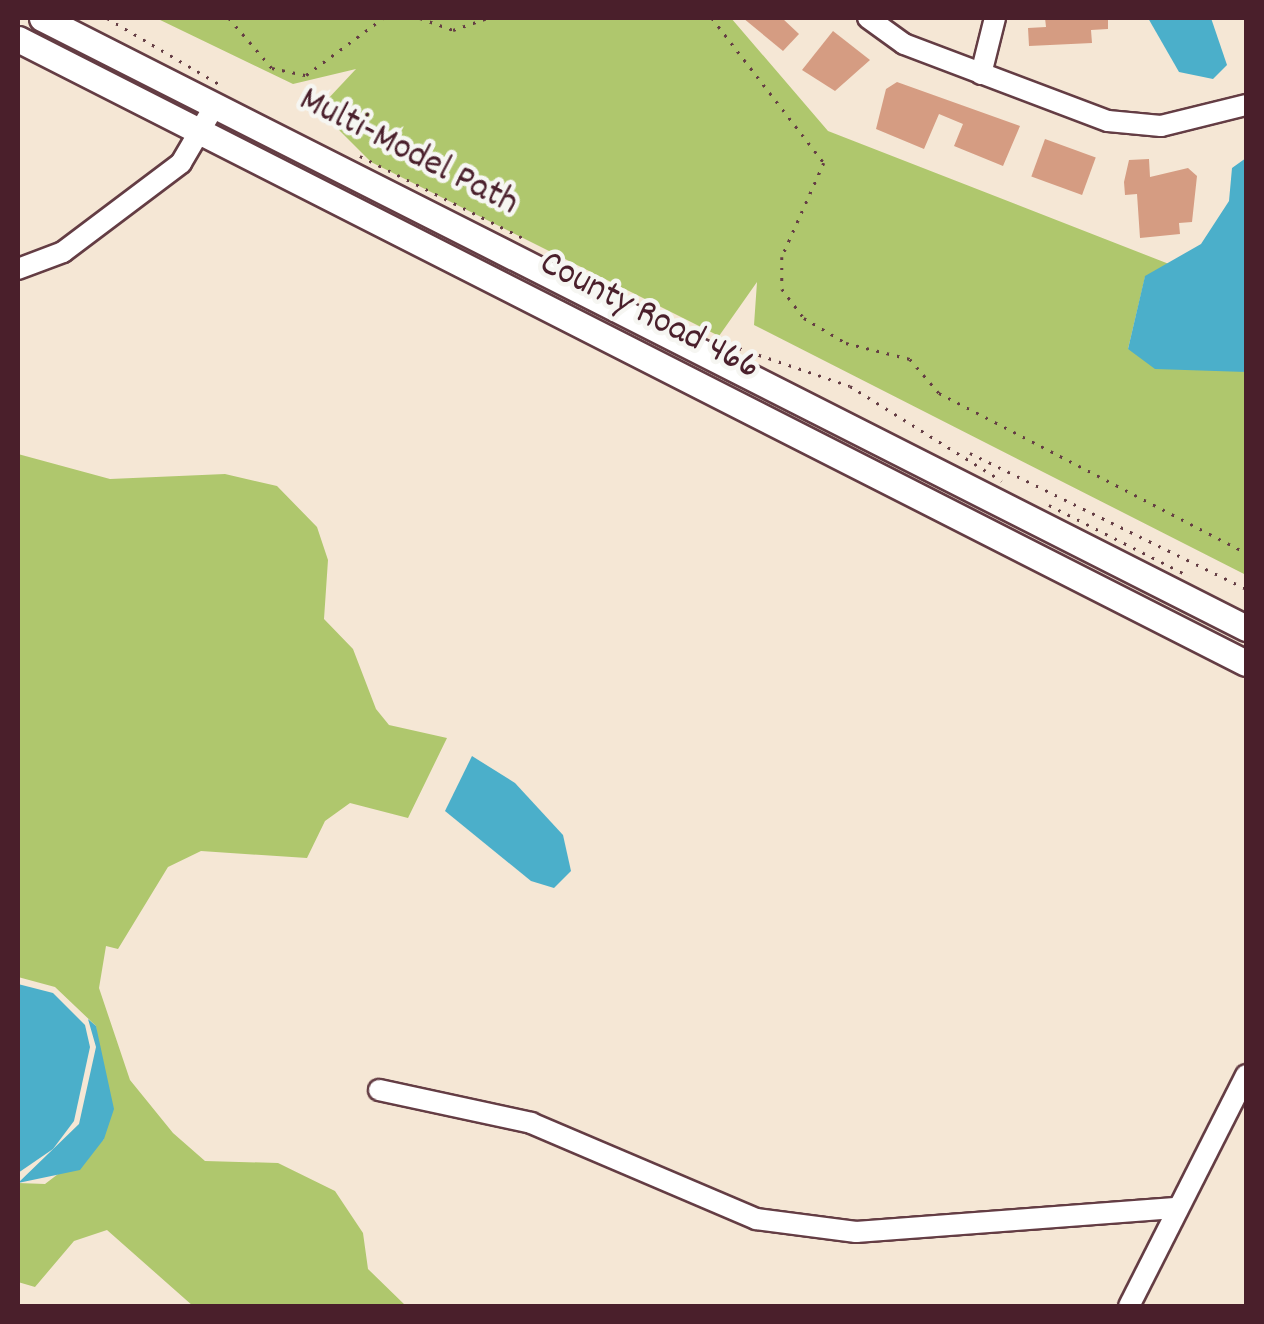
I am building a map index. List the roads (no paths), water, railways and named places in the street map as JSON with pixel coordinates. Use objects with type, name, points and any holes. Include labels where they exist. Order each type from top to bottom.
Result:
[{"type":"main road","name":"County Road 466","points":[[42,18],[222,98],[1246,628]]},
{"type":"main road","name":"County Road 466","points":[[18,40],[1246,663]]},
{"type":"street","points":[[868,18],[904,44],[1136,125],[1246,105]]},
{"type":"street","points":[[981,74],[995,18]]},
{"type":"street","points":[[18,269],[93,230],[181,163],[222,98]]},
{"type":"street","points":[[1130,1306],[1246,1075]]},
{"type":"street","points":[[379,1090],[531,1123],[756,1219],[856,1232],[1178,1208]]},
{"type":"water","points":[[1148,18],[1211,18],[1227,65],[1213,79],[1179,72]]},
{"type":"water","points":[[1246,158],[1246,372],[1155,369],[1128,349],[1145,276],[1201,244],[1229,201],[1232,168]]},
{"type":"water","points":[[472,756],[515,783],[563,835],[571,871],[554,888],[531,881],[445,811]]},
{"type":"water","points":[[18,984],[53,993],[85,1025],[90,1047],[74,1121],[53,1149],[18,1173]]},
{"type":"water","points":[[88,1019],[96,1026],[114,1109],[104,1139],[80,1170],[18,1183],[79,1124],[96,1047]]}]
